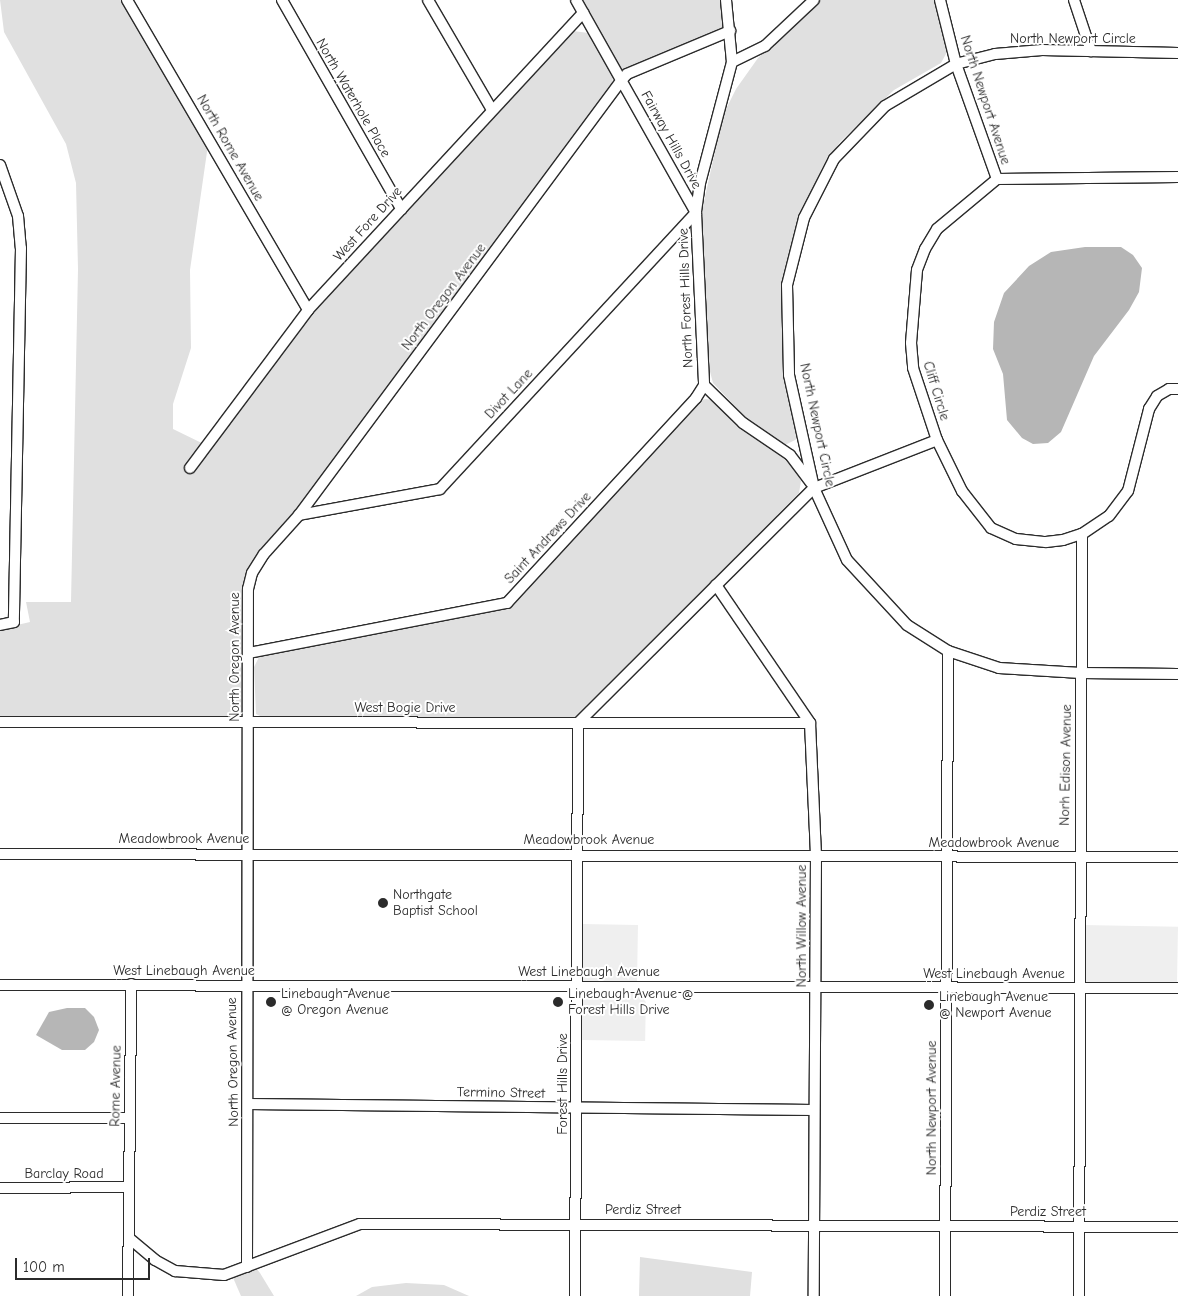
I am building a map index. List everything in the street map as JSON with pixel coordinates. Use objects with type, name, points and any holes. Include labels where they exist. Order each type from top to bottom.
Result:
[{"type":"street","name":"North Rome Avenue","points":[[127,0],[308,310]]},
{"type":"street","name":"North Waterhole Place","points":[[282,0],[401,209]]},
{"type":"street","points":[[428,0],[492,110]]},
{"type":"street","points":[[576,0],[621,81]]},
{"type":"street","name":"North Forest Hills Drive","points":[[726,0],[732,62],[700,183],[696,214],[704,384],[743,423],[790,454],[814,488]]},
{"type":"street","points":[[732,62],[764,46],[814,0]]},
{"type":"street","name":"North Newport Avenue","points":[[940,0],[956,64],[997,179]]},
{"type":"street","points":[[1074,0],[1091,51]]},
{"type":"street","name":"West Fore Drive","points":[[190,468],[308,310],[583,13]]},
{"type":"street","name":"North Oregon Avenue","points":[[247,1267],[248,589],[252,573],[264,554],[299,515],[627,74],[730,31]]},
{"type":"street","name":"North Newport Circle","points":[[1178,53],[1042,50],[995,54],[956,64],[885,106],[834,159],[804,218],[787,285],[789,375],[814,488],[847,560],[907,625],[948,651],[999,668],[1081,674],[1178,674]]},
{"type":"street","name":"Fairway Hills Drive","points":[[621,81],[696,214]]},
{"type":"street","points":[[0,164],[18,216],[22,248],[14,622],[0,626]]},
{"type":"street","points":[[997,179],[1178,178]]},
{"type":"street","name":"Cliff Circle","points":[[997,179],[937,229],[917,270],[911,343],[913,368],[937,440],[962,491],[991,528],[1016,539],[1046,542],[1082,534],[1109,516],[1128,491],[1149,409],[1157,396],[1169,389],[1178,389]]},
{"type":"street","name":"Divot Lane","points":[[299,515],[440,489],[696,214]]},
{"type":"street","name":"Saint Andrews Drive","points":[[249,653],[507,602],[696,398],[704,384]]},
{"type":"street","points":[[578,723],[814,488],[937,440]]},
{"type":"street","name":"Norh Edison Avenue","points":[[1078,1296],[1077,988],[1082,534]]},
{"type":"street","points":[[716,586],[810,723]]},
{"type":"street","name":"North Newport Avenue","points":[[945,1296],[948,651]]},
{"type":"street","name":"West Bogie Drive","points":[[0,722],[810,723]]},
{"type":"street","name":"Forest Hills Drive","points":[[576,1296],[578,723]]},
{"type":"street","name":"North Willow Avenue","points":[[810,723],[816,855],[814,1296]]},
{"type":"street","name":"Meadowbrook Avenue","points":[[0,854],[247,853],[1178,857]]},
{"type":"street","name":"Rome Avenue","points":[[128,1187],[131,984]]},
{"type":"street","name":"West Linebaugh Avenue","points":[[0,985],[246,984],[1178,988]]},
{"type":"street","name":"Termino Street","points":[[248,1104],[814,1110]]},
{"type":"street","points":[[0,1118],[129,1118]]},
{"type":"street","points":[[128,1187],[128,1296]]},
{"type":"street","name":"Barclay Road","points":[[0,1188],[128,1187]]},
{"type":"street","name":"Perdiz Street","points":[[129,1238],[155,1260],[175,1270],[224,1275],[360,1224],[576,1223],[1178,1227]]},
{"type":"shaded area","points":[[0,0],[123,0],[208,145],[190,270],[191,348],[173,404],[173,429],[212,448],[329,292],[573,31],[589,33],[613,75],[612,90],[246,575],[245,712],[238,717],[0,718],[0,629],[30,622],[26,602],[71,602],[78,269],[76,183],[66,144],[4,32]]},
{"type":"shaded area","points":[[583,0],[723,0],[727,30],[626,72],[620,68]]},
{"type":"shaded area","points":[[820,0],[936,0],[947,52],[941,63],[894,90],[840,142],[822,168],[802,214],[788,260],[786,363],[797,439],[785,445],[751,423],[713,383],[708,364],[701,215],[723,115],[736,89],[758,58]]},
{"type":"shaded area","points":[[1085,247],[1121,247],[1133,255],[1142,268],[1139,292],[1129,310],[1094,356],[1061,432],[1048,443],[1033,444],[1022,438],[1007,420],[1003,374],[993,349],[994,322],[1004,293],[1029,266],[1051,252]]},
{"type":"shaded area","points":[[712,400],[794,467],[801,481],[799,493],[578,717],[266,719],[256,714],[254,667],[260,655],[512,604],[697,401]]},
{"type":"shaded area","points":[[582,924],[638,925],[637,982],[581,981]]},
{"type":"shaded area","points":[[1083,925],[1178,927],[1177,984],[1082,982]]},
{"type":"shaded area","points":[[582,991],[646,992],[645,1041],[581,1040]]},
{"type":"shaded area","points":[[67,1008],[85,1008],[94,1017],[99,1030],[94,1042],[85,1050],[62,1050],[36,1035],[49,1012]]},
{"type":"shaded area","points":[[640,1257],[752,1272],[750,1296],[639,1296]]},
{"type":"shaded area","points":[[253,1264],[274,1296],[241,1296],[231,1273]]},
{"type":"shaded area","points":[[406,1283],[444,1285],[469,1296],[356,1296],[372,1287]]},
{"type":"place","name":"Northgate Baptist School","points":[[383,903]]},
{"type":"place","name":"Linebaugh Avenue @ Oregon Avenue","points":[[271,1002]]},
{"type":"place","name":"Linebaugh Avenue @ Forest Hills Drive","points":[[558,1002]]},
{"type":"place","name":"Linebaugh Avenue @ Newport Avenue","points":[[929,1005]]}]
